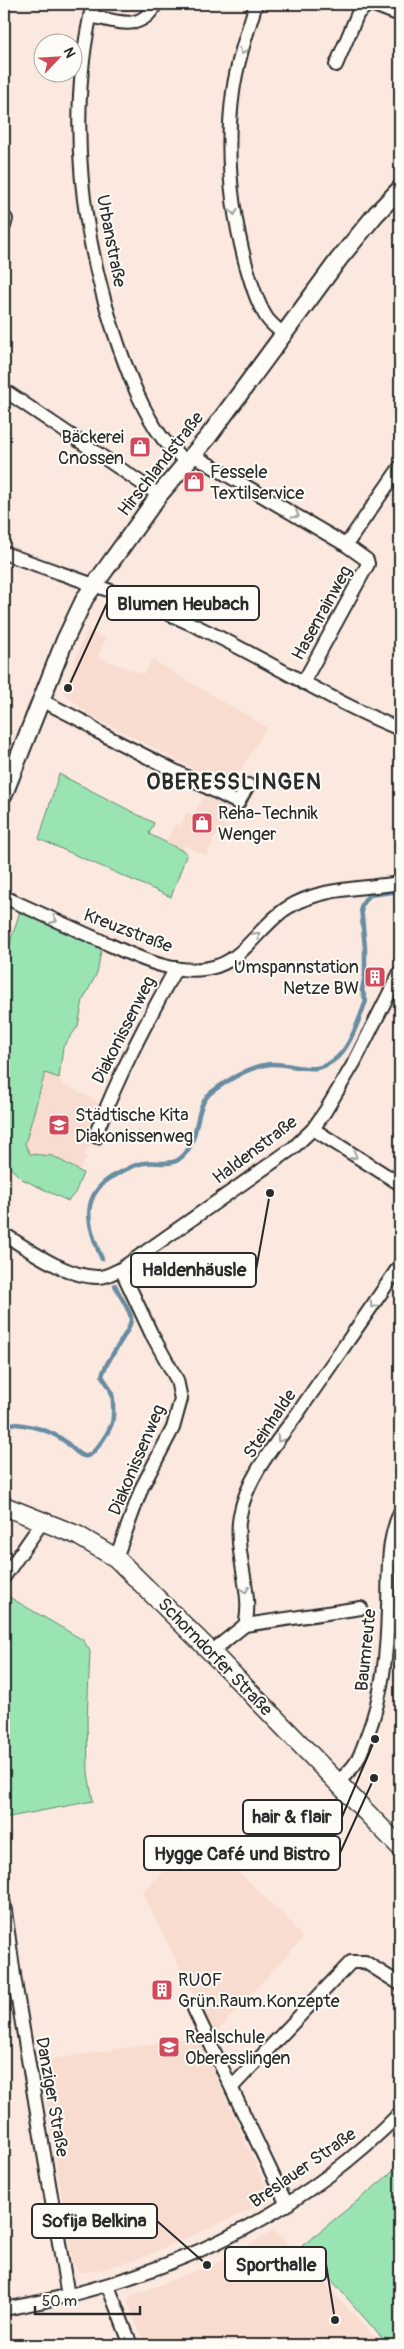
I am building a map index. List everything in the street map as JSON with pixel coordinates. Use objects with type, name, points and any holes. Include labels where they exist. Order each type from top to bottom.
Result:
[{"type":"main road","name":"Schorndorfer Straße","points":[[4,1506],[76,1535],[116,1558],[211,1652],[400,1847]]},
{"type":"street","points":[[92,10],[121,23],[132,23],[146,17],[156,4]]},
{"type":"street","points":[[256,4],[233,92],[230,127],[231,179],[237,230],[250,279],[266,317],[283,334]]},
{"type":"street","points":[[336,65],[358,13],[370,4],[400,15]]},
{"type":"street","name":"Urbanstraße","points":[[92,10],[82,67],[80,136],[84,203],[94,263],[112,326],[138,393],[163,438],[190,459],[346,545]]},
{"type":"street","name":"Hirschlandstraße","points":[[4,794],[65,640],[85,598],[159,495],[190,459],[360,232],[400,189]]},
{"type":"street","points":[[4,390],[159,495]]},
{"type":"street","name":"Hasenrainweg","points":[[303,683],[368,564],[363,556],[346,545],[400,467]]},
{"type":"street","points":[[4,553],[94,585],[197,626],[303,683],[400,729]]},
{"type":"street","points":[[41,700],[88,724],[98,732],[238,804],[248,785]]},
{"type":"street","name":"Kreuzstraße","points":[[7,898],[123,952],[176,968],[188,969],[219,966],[244,948],[272,920],[303,899],[323,892],[400,883]]},
{"type":"street","name":"Diakonissenweg","points":[[97,1137],[102,1116],[125,1064],[176,968]]},
{"type":"street","name":"Haldenstraße","points":[[121,1269],[292,1148],[313,1129],[354,1063],[400,972]]},
{"type":"street","points":[[313,1129],[400,1184]]},
{"type":"street","points":[[4,1234],[36,1254],[85,1276],[106,1276],[121,1269]]},
{"type":"street","name":"Steinhalde","points":[[245,1625],[248,1608],[238,1536],[240,1515],[246,1496],[265,1461],[400,1265]]},
{"type":"street","name":"Diakonissenweg","points":[[116,1558],[142,1487],[173,1428],[181,1399],[177,1380],[151,1333],[121,1269]]},
{"type":"street","name":"Baumreute","points":[[336,1783],[356,1762],[375,1714],[381,1690],[388,1633],[387,1569],[389,1547],[400,1512]]},
{"type":"street","points":[[4,1577],[43,1521]]},
{"type":"street","points":[[211,1652],[245,1625],[361,1608]]},
{"type":"street","name":"Danziger Straße","points":[[4,1904],[15,1982],[68,2296]]},
{"type":"street","points":[[232,2087],[351,1962],[365,1962],[400,1984]]},
{"type":"street","points":[[194,2009],[287,2205]]},
{"type":"street","name":"Breslauer Straße","points":[[4,2309],[108,2286],[168,2265],[203,2250],[287,2205],[346,2163],[400,2113]]},
{"type":"street","points":[[108,2286],[131,2345]]},
{"type":"shaded area","points":[[87,630],[105,638],[98,657],[143,674],[152,660],[267,727],[235,780],[213,777],[200,772],[88,714],[63,692]]},
{"type":"shaded area","name":"Reha-Technik Wenger","points":[[204,796],[230,808],[222,824],[227,827],[224,832],[219,830],[206,856],[185,845],[182,851],[166,842],[175,823],[180,826],[187,812],[194,815]]},
{"type":"shaded area","name":"Städtische Kita Diakonissenweg","points":[[46,1072],[59,1078],[63,1084],[98,1102],[86,1133],[92,1142],[84,1156],[87,1158],[79,1171],[53,1156],[30,1154],[25,1144]]},
{"type":"shaded area","name":"Realschule Oberesslingen","points":[[200,1835],[291,1922],[302,1939],[215,2034],[208,2059],[267,2189],[266,2196],[252,2209],[141,2258],[100,2270],[79,2273],[72,2262],[40,2061],[198,2036],[201,2011],[142,1892]]},
{"type":"shaded area","points":[[274,2229],[382,2345],[146,2345],[127,2303],[130,2296],[214,2264]]},
{"type":"green space","points":[[59,774],[154,823],[149,834],[187,853],[171,897],[39,839]]},
{"type":"green space","points":[[20,911],[102,946],[97,973],[83,1000],[78,1026],[63,1047],[59,1078],[45,1073],[25,1144],[30,1154],[53,1156],[83,1173],[75,1193],[68,1201],[22,1179],[4,1162],[4,955],[6,956]]},
{"type":"green space","points":[[4,1594],[83,1640],[90,1651],[87,1720],[88,1773],[93,1801],[4,1818]]},
{"type":"green space","points":[[400,2163],[400,2345],[388,2345],[302,2246],[384,2179]]},
{"type":"waterway","points":[[102,1259],[93,1235],[89,1212],[91,1201],[96,1191],[105,1182],[137,1165],[170,1163],[178,1160],[186,1153],[191,1144],[206,1098],[233,1078],[263,1065],[271,1064],[316,1068],[327,1065],[343,1051],[354,1032],[366,1001],[362,990],[365,975],[365,948],[361,907],[365,899],[370,895],[400,891]]},
{"type":"waterway","points":[[4,1423],[20,1424],[52,1433],[84,1456],[88,1456],[96,1449],[108,1432],[113,1417],[112,1393],[102,1376],[108,1361],[128,1329],[131,1317],[115,1285]]},
{"type":"place","name":"Bäckerei Cnossen","points":[[140,447]]},
{"type":"place","name":"Fessele Textilservice","points":[[194,482]]},
{"type":"place","name":"Blumen Heubach","points":[[68,688]]},
{"type":"place","name":"Reha-Technik Wenger","points":[[202,823]]},
{"type":"place","name":"Umspannstation Netze BW","points":[[375,977]]},
{"type":"place","name":"Städtische Kita Diakonissenweg","points":[[59,1125]]},
{"type":"place","name":"Haldenhäusle","points":[[270,1193]]},
{"type":"place","name":"hair & flair","points":[[375,1739]]},
{"type":"place","name":"Hygge Café und Bistro","points":[[374,1778]]},
{"type":"place","name":"RUOF Grün.Raum.Konzepte","points":[[162,1990]]},
{"type":"place","name":"Realschule Oberesslingen","points":[[169,2047]]},
{"type":"place","name":"Sofija Belkina","points":[[207,2265]]},
{"type":"place","name":"Sporthalle","points":[[335,2320]]},
{"type":"district","name":"OBERESSLINGEN","points":[[234,782]]}]
